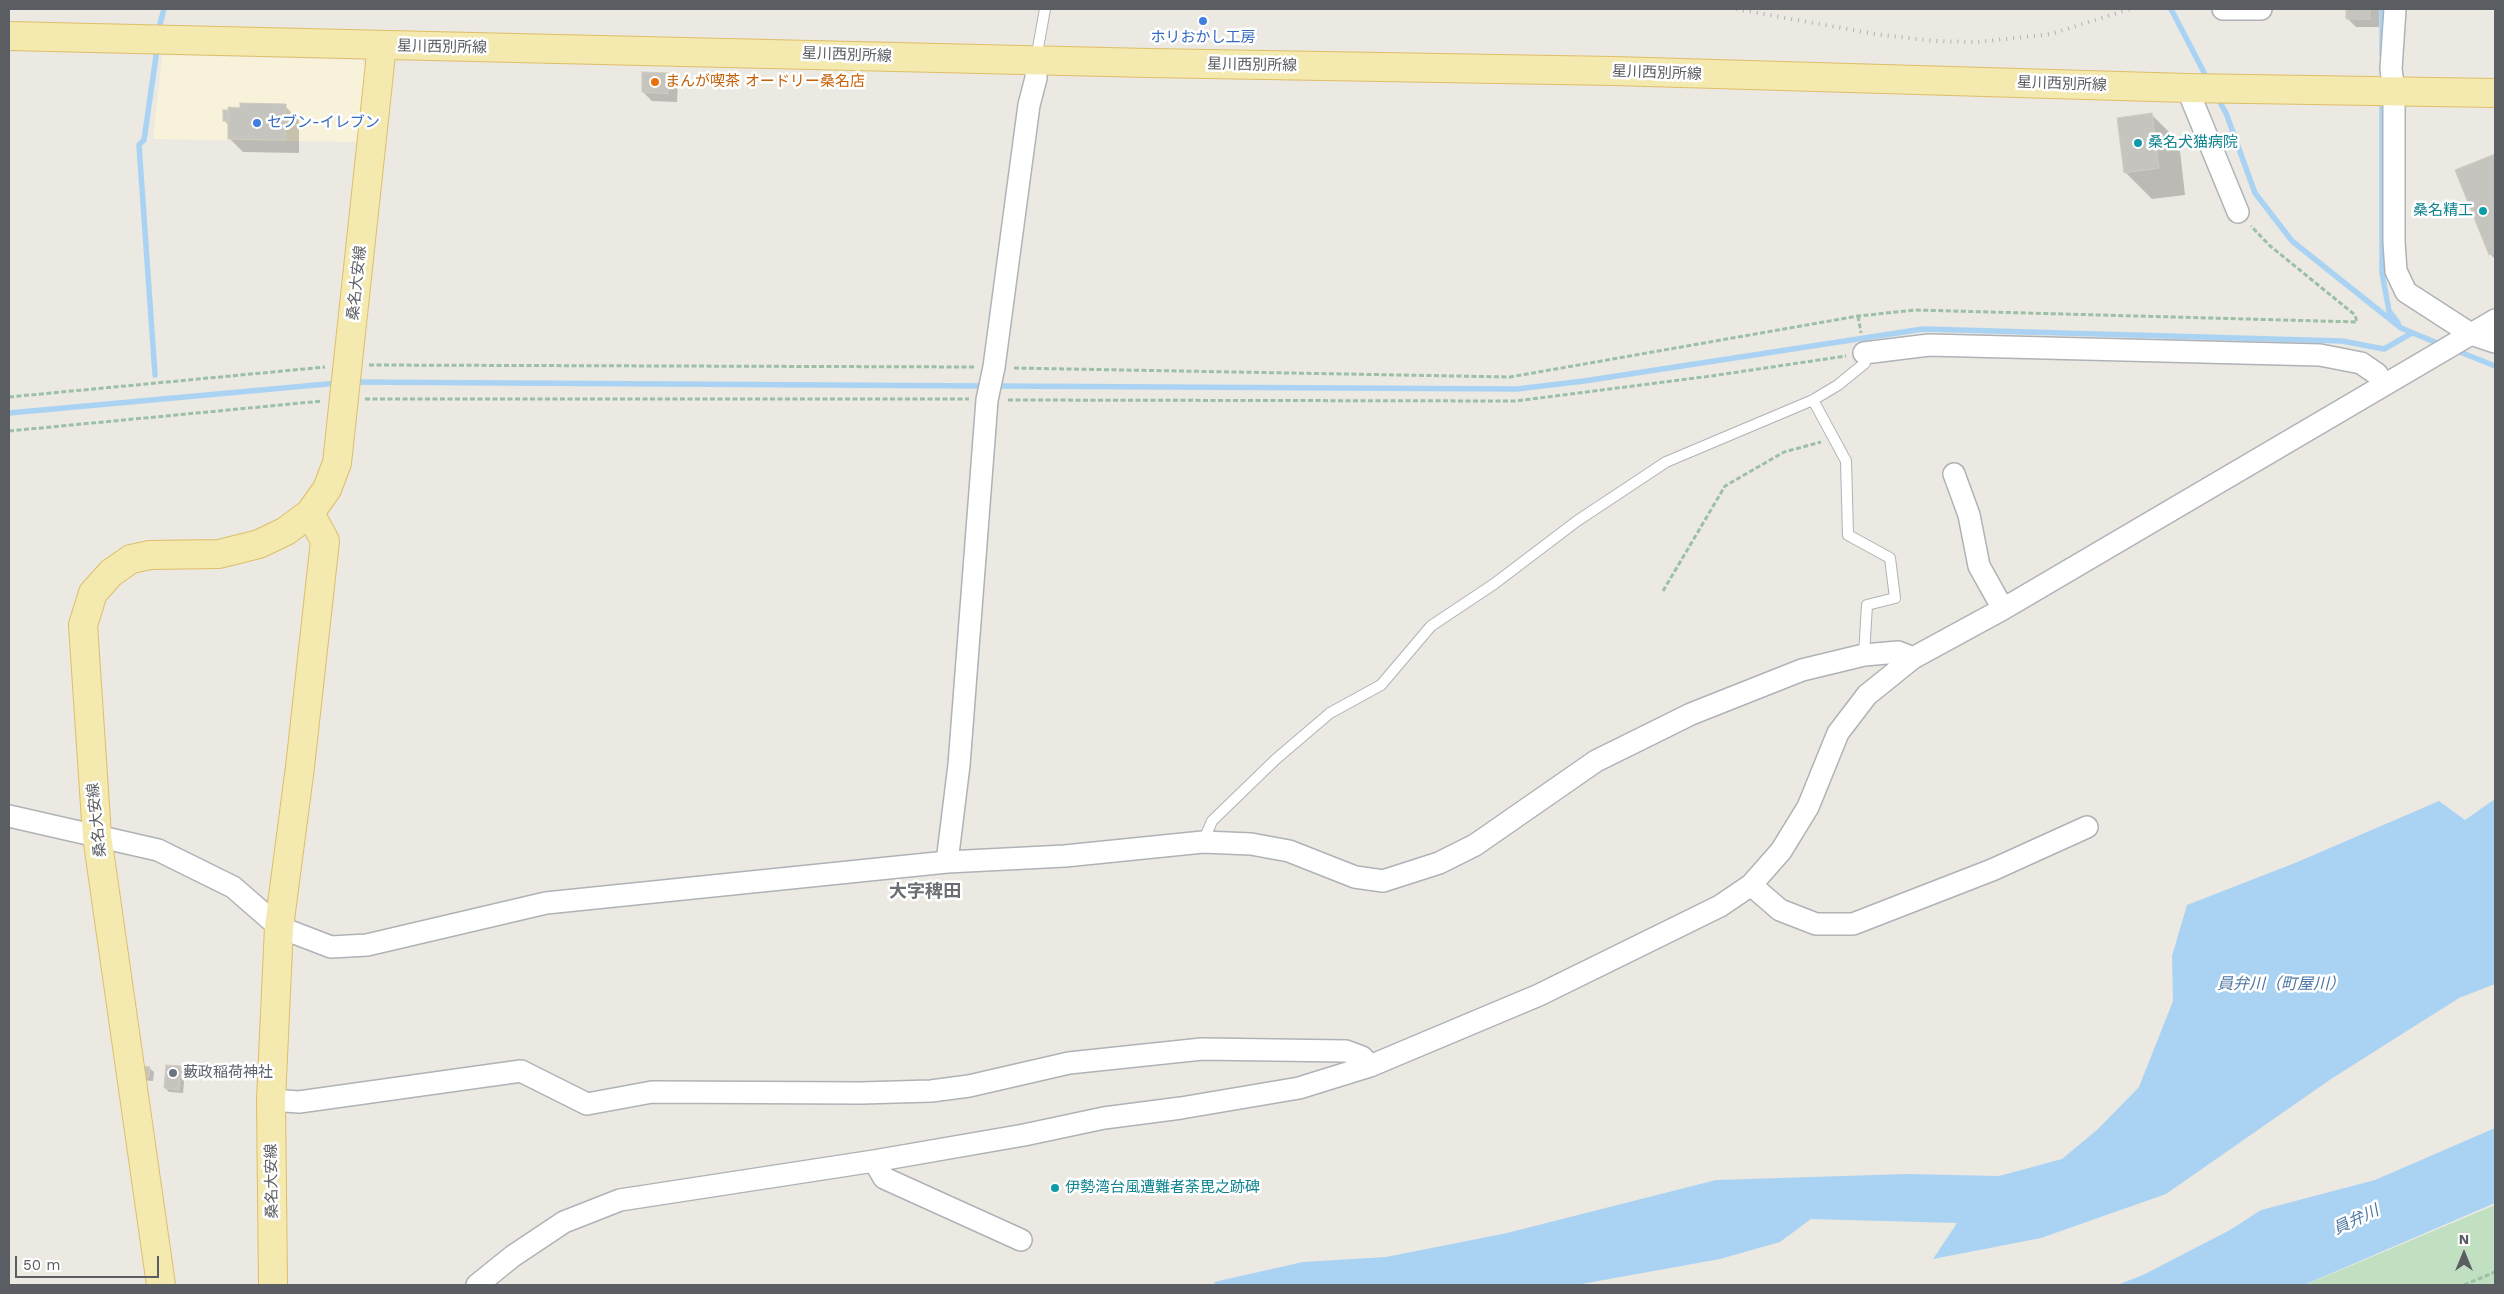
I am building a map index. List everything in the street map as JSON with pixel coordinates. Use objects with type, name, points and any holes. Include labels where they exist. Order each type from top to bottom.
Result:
[{"type":"main road","name":"星川西別所線","points":[[9,36],[1036,60],[1614,71],[2187,88],[2240,87],[2495,93]]},
{"type":"main road","name":"桑名大安線","points":[[160,1276],[97,836],[83,624],[93,593],[111,573],[131,559],[150,555],[219,554],[259,544],[286,531],[310,513],[327,489],[337,463],[382,45]]},
{"type":"main road","name":"桑名大安線","points":[[273,1285],[271,1100],[279,927],[300,767],[325,541],[310,513]]},
{"type":"street","points":[[2223,9],[2260,9]]},
{"type":"street","points":[[2395,9],[2391,69],[2384,91],[2396,271],[2406,292],[2471,334],[2495,342]]},
{"type":"street","points":[[947,862],[961,746],[991,385],[1029,105],[1036,78],[1036,60]]},
{"type":"street","points":[[2187,88],[2238,212]]},
{"type":"street","points":[[477,1285],[513,1256],[564,1222],[620,1200],[874,1161],[1024,1135],[1104,1118],[1181,1108],[1299,1088],[1370,1066],[1539,995],[1720,906],[1751,885],[1781,851],[1808,807],[1838,733],[1867,695],[1913,658],[2003,609],[2495,320]]},
{"type":"street","points":[[1864,353],[1929,345],[2320,355],[2361,363],[2377,374],[2384,384]]},
{"type":"street","points":[[1954,474],[1968,515],[1979,566],[2003,609]]},
{"type":"street","points":[[9,816],[158,850],[192,865],[233,888],[279,927],[331,947],[367,945],[546,903],[947,862],[1065,856],[1203,842],[1251,844],[1290,851],[1355,877],[1383,881],[1439,863],[1475,845],[1596,761],[1692,714],[1802,670],[1864,654],[1898,652],[1913,658]]},
{"type":"street","points":[[1751,885],[1780,910],[1816,924],[1853,924],[1992,870],[2087,827]]},
{"type":"street","points":[[271,1100],[299,1102],[521,1071],[587,1104],[652,1092],[861,1093],[930,1091],[969,1086],[1069,1063],[1202,1049],[1346,1050],[1362,1057],[1370,1066]]},
{"type":"street","points":[[874,1161],[884,1178],[1021,1240]]},
{"type":"lane","points":[[1036,60],[1045,9]]},
{"type":"lane","points":[[1203,842],[1212,821],[1276,759],[1330,713],[1381,684],[1431,626],[1494,584],[1577,520],[1666,462],[1813,400],[1838,385],[1865,363],[1864,353]]},
{"type":"lane","points":[[1813,400],[1846,462],[1848,535],[1890,558],[1895,598],[1867,605],[1864,654]]},
{"type":"path","points":[[9,397],[346,381],[991,385],[1510,377],[1858,316],[1916,310],[2356,322],[2355,315],[2269,246],[2238,212]]},
{"type":"path","points":[[1858,316],[1860,326]]},
{"type":"path","points":[[9,431],[346,381],[991,385],[1516,401],[1711,376],[1864,353]]},
{"type":"path","points":[[1663,591],[1725,486],[1784,452],[1833,438]]},
{"type":"path","points":[[2464,1285],[2495,1272]]},
{"type":"shaded area","points":[[164,55],[362,60],[366,74],[357,142],[153,139],[162,58]]},
{"type":"green space","points":[[2495,1205],[2495,1285],[2305,1285]]},
{"type":"water","name":"員弁川（町屋川）","points":[[2495,799],[2495,984],[2459,998],[2331,1079],[2166,1194],[2041,1238],[1933,1259],[1957,1223],[1811,1219],[1780,1242],[1720,1259],[1576,1285],[1216,1285],[1214,1282],[1303,1262],[1386,1257],[1507,1233],[1716,1180],[1907,1174],[1999,1176],[2062,1159],[2098,1129],[2139,1087],[2173,1001],[2172,956],[2187,905],[2295,863],[2439,801],[2465,820]]},
{"type":"water","name":"員弁川","points":[[2495,1128],[2495,1203],[2304,1285],[2117,1285],[2143,1275],[2230,1230],[2261,1210],[2375,1180]]},
{"type":"building","points":[[2346,9],[2370,9],[2370,19],[2346,19]]},
{"type":"building","name":"まんが喫茶 オードリー桑名店","points":[[642,72],[669,73],[668,94],[642,92]]},
{"type":"building","name":"セブン-イレブン","points":[[240,103],[286,104],[285,140],[228,139],[228,107],[240,108]]},
{"type":"building","points":[[223,110],[227,110],[227,121],[223,121]]},
{"type":"building","name":"桑名犬猫病院","points":[[2152,113],[2159,168],[2124,173],[2117,118]]},
{"type":"building","name":"桑名精工","points":[[2495,154],[2495,253],[2489,255],[2455,170]]},
{"type":"building","points":[[166,1065],[181,1066],[179,1090],[164,1088]]},
{"type":"building","points":[[137,1066],[150,1067],[149,1077],[137,1076]]},
{"type":"waterway","points":[[160,24],[164,9]]},
{"type":"waterway","points":[[2171,9],[2208,80]]},
{"type":"waterway","points":[[2382,9],[2382,54]]},
{"type":"waterway","points":[[155,375],[139,145],[144,140],[157,49]]},
{"type":"waterway","points":[[2217,97],[2226,113],[2255,193],[2292,241],[2401,328],[2442,345]]},
{"type":"waterway","points":[[2382,98],[2382,273],[2389,311],[2398,323]]},
{"type":"waterway","points":[[994,386],[1517,389],[1584,381],[1923,329],[2342,341],[2384,349],[2412,333]]},
{"type":"waterway","points":[[2455,350],[2495,366]]},
{"type":"waterway","points":[[352,382],[985,386]]},
{"type":"waterway","points":[[9,413],[338,383]]},
{"type":"railway","points":[[1736,9],[1875,34],[1933,41],[1978,42],[2051,34],[2130,9]]},
{"type":"place","name":"ホリおかし工房","points":[[1203,21]]},
{"type":"place","name":"まんが喫茶 オードリー桑名店","points":[[655,82]]},
{"type":"place","name":"セブン-イレブン","points":[[257,123]]},
{"type":"place","name":"桑名犬猫病院","points":[[2138,143]]},
{"type":"place","name":"桑名精工","points":[[2483,211]]},
{"type":"place","name":"藪政稲荷神社","points":[[173,1073]]},
{"type":"place","name":"伊勢湾台風遭難者荼毘之跡碑","points":[[1055,1188]]},
{"type":"district","name":"大字稗田","points":[[925,892]]}]
